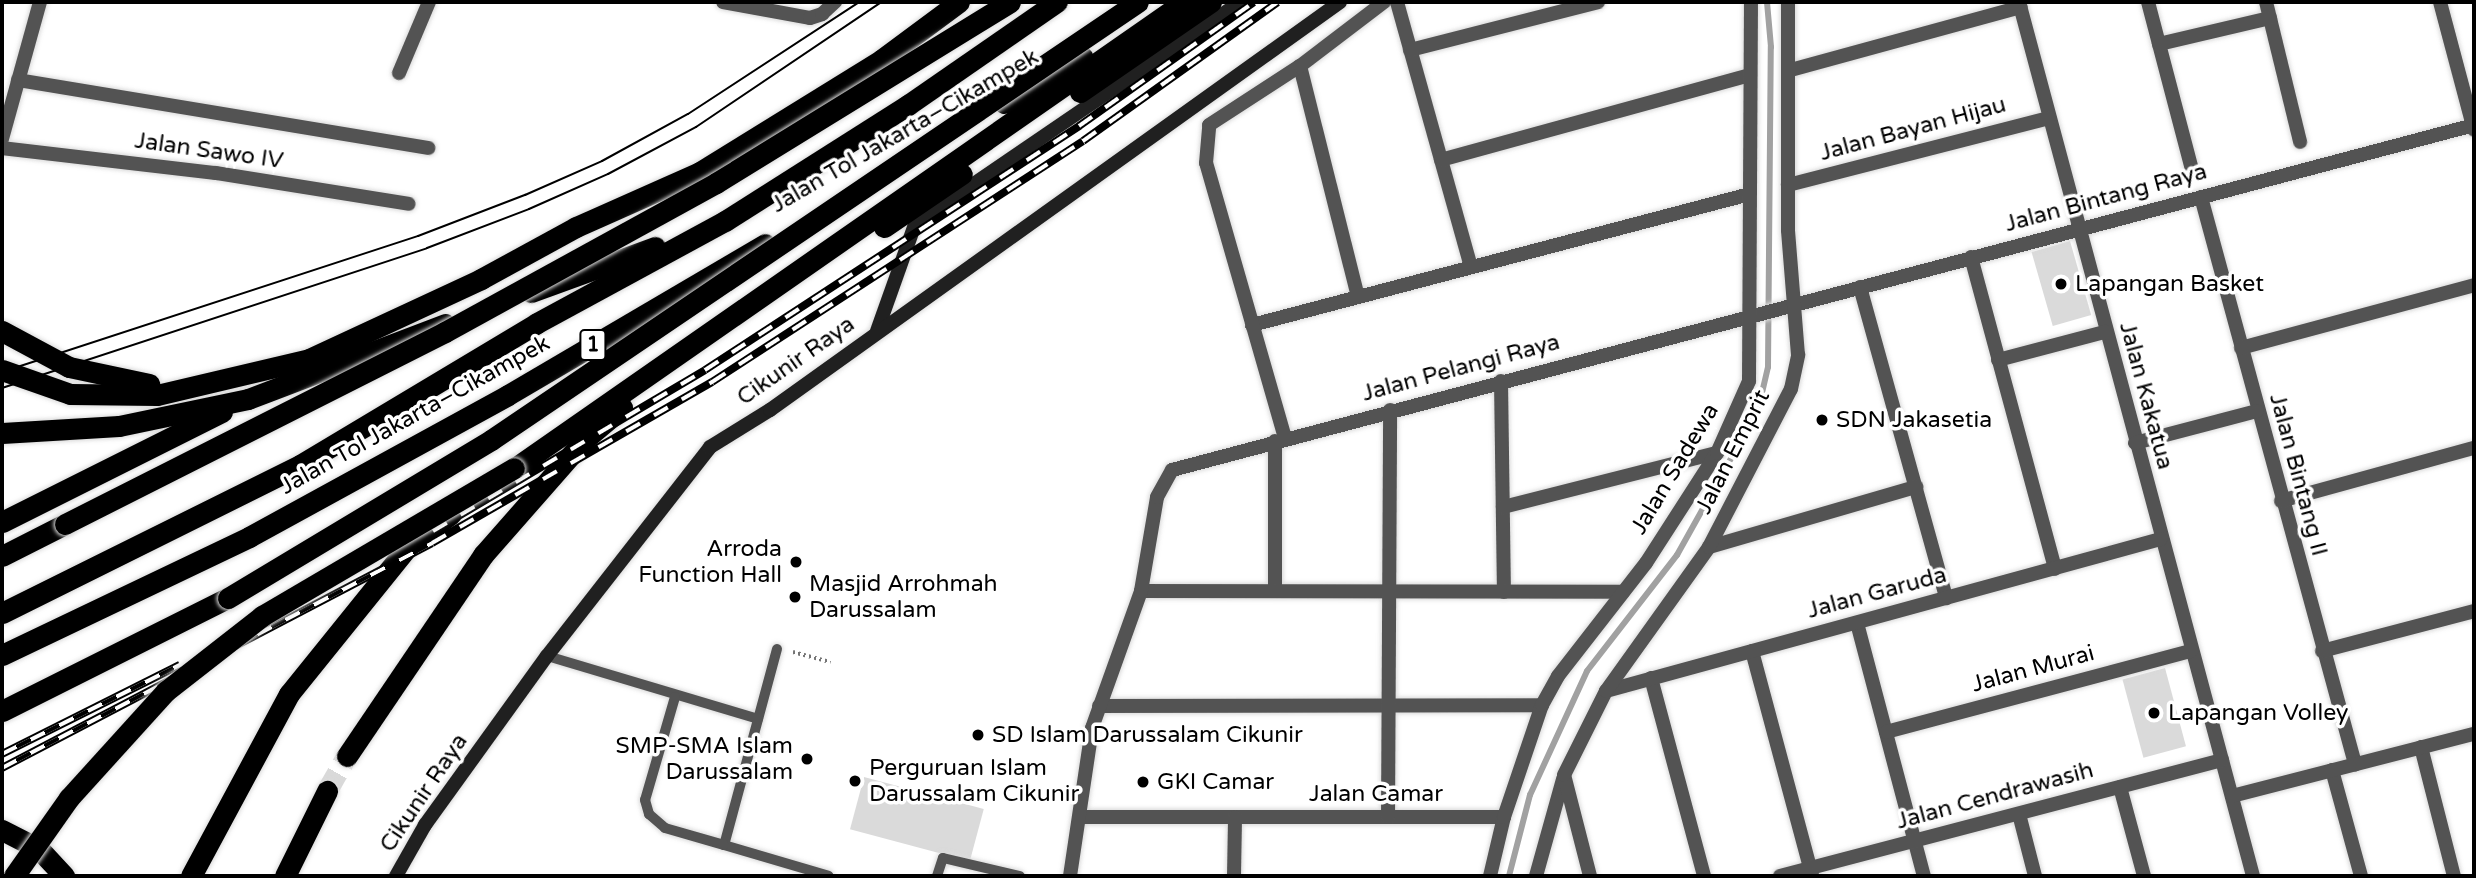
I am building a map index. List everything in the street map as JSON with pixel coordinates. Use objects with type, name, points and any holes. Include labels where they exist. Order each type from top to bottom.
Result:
[{"type":"highway","points":[[2,370],[51,389],[104,396],[157,395],[222,383],[309,359],[481,279],[576,227],[700,172],[881,60],[959,2]]},
{"type":"highway","points":[[2,556],[445,332],[716,183],[1010,2]]},
{"type":"highway","name":"Jalan Tol Jakarta–Cikampek","points":[[2,614],[300,465],[537,323],[725,221],[908,105],[1057,2]]},
{"type":"highway","points":[[2,711],[228,598],[491,440],[1138,2]]},
{"type":"highway","name":"Jalan Tol Jakarta–Cikampek","points":[[2,655],[249,537],[508,395],[1119,36],[1165,2]]},
{"type":"highway","points":[[191,876],[289,694],[411,543],[514,468],[1184,2]]},
{"type":"highway","points":[[347,756],[483,555],[584,440],[662,374],[911,210],[1211,2]]},
{"type":"highway","points":[[2,522],[248,399],[725,221]]},
{"type":"highway","points":[[2,331],[46,359],[86,373],[129,383],[222,383]]},
{"type":"highway","points":[[2,433],[119,426],[248,399]]},
{"type":"highway","points":[[14,876],[69,798],[166,691],[262,616],[514,468]]},
{"type":"highway","points":[[285,876],[327,791]]},
{"type":"highway","points":[[2,830],[39,849],[64,876]]},
{"type":"street","points":[[2,139],[40,2]]},
{"type":"street","points":[[399,73],[429,2]]},
{"type":"street","points":[[723,2],[810,18],[822,14],[835,2]]},
{"type":"street","points":[[877,331],[915,224],[1240,2]]},
{"type":"street","name":"Cikunir Raya","points":[[396,876],[425,825],[547,656],[701,456],[1340,2]]},
{"type":"street","points":[[1275,591],[1280,440],[1252,325],[1206,163],[1209,125],[1300,66],[1384,2]]},
{"type":"street","points":[[1397,2],[1471,267]]},
{"type":"street","points":[[1410,50],[1546,8],[1598,2]]},
{"type":"street","name":"Jalan Sadewa","points":[[1490,876],[1504,817],[1542,705],[1558,676],[1622,592],[1717,453],[1749,382],[1746,195],[1751,2]]},
{"type":"street","name":"Jalan Emprit","points":[[1536,876],[1564,775],[1606,691],[1709,547],[1791,389],[1798,355],[1789,305],[1791,70],[1788,2]]},
{"type":"street","points":[[2148,2],[2192,170]]},
{"type":"street","points":[[2266,2],[2300,142]]},
{"type":"street","points":[[2440,2],[2474,127]]},
{"type":"street","points":[[1791,70],[2020,4]]},
{"type":"street","name":"Jalan Kakatua","points":[[2020,4],[2105,332],[2252,876]]},
{"type":"street","points":[[2159,44],[2270,19]]},
{"type":"street","points":[[1300,66],[1358,297]]},
{"type":"street","points":[[1441,160],[1750,75]]},
{"type":"street","points":[[18,80],[428,148]]},
{"type":"street","name":"Jalan Bayan Hijau","points":[[1788,185],[2049,118]]},
{"type":"street","name":"Jalan Bintang Raya","points":[[1748,316],[2474,127]]},
{"type":"street","name":"Jalan Sawo IV","points":[[2,148],[216,173],[409,204]]},
{"type":"street","points":[[1252,325],[1746,195]]},
{"type":"street","name":"Jalan Bintang II","points":[[2200,197],[2355,764]]},
{"type":"street","points":[[1970,257],[2055,569]]},
{"type":"street","points":[[2241,348],[2474,285]]},
{"type":"street","points":[[1860,287],[1946,598]]},
{"type":"street","name":"Jalan Pelangi Raya","points":[[1141,591],[1162,482],[1183,465],[1748,316]]},
{"type":"street","points":[[1998,360],[2105,332]]},
{"type":"street","points":[[1501,381],[1504,592]]},
{"type":"street","points":[[1388,817],[1390,410]]},
{"type":"street","points":[[2135,443],[2257,411]]},
{"type":"street","points":[[2281,500],[2474,448]]},
{"type":"street","points":[[1503,507],[1717,453]]},
{"type":"street","points":[[1709,547],[1916,487]]},
{"type":"street","name":"Jalan Garuda","points":[[1606,691],[2161,539]]},
{"type":"street","points":[[1070,876],[1099,706],[1141,591],[1622,592]]},
{"type":"street","points":[[2322,651],[2474,611]]},
{"type":"street","points":[[1857,622],[1924,876]]},
{"type":"street","name":"Jalan Murai","points":[[1886,732],[2191,650]]},
{"type":"street","points":[[1752,651],[1812,872]]},
{"type":"street","points":[[1651,678],[1704,876]]},
{"type":"street","points":[[1099,706],[1542,705]]},
{"type":"street","points":[[2232,796],[2474,734]]},
{"type":"street","points":[[2421,747],[2454,876]]},
{"type":"street","name":"Jalan Cendrawasih","points":[[1780,876],[1812,872],[1914,841],[2222,760]]},
{"type":"street","points":[[2332,770],[2361,876]]},
{"type":"street","points":[[1564,775],[1590,876]]},
{"type":"street","points":[[2120,787],[2144,876]]},
{"type":"street","points":[[2019,814],[2035,876]]},
{"type":"street","name":"Jalan Camar","points":[[1080,817],[1504,817]]},
{"type":"street","points":[[1234,876],[1235,817]]},
{"type":"lane","points":[[724,845],[777,649]]},
{"type":"lane","points":[[547,656],[675,697],[758,719]]},
{"type":"lane","points":[[675,697],[645,800],[649,814],[666,828],[830,876]]},
{"type":"lane","points":[[937,876],[943,858],[1020,876]]},
{"type":"path","points":[[777,649],[831,662]]},
{"type":"shaded area","name":"Lapangan Basket","points":[[2070,241],[2091,315],[2053,326],[2032,252]]},
{"type":"shaded area","name":"Lapangan Volley","points":[[2165,668],[2186,746],[2143,758],[2122,679]]},
{"type":"shaded area","points":[[864,777],[984,809],[970,861],[850,829]]},
{"type":"waterway","points":[[1509,876],[1530,795],[1587,671],[1677,555],[1758,410],[1768,367],[1771,47],[1767,2]]},
{"type":"tunnel","points":[[327,791],[347,756]]},
{"type":"tram line","points":[[2,372],[418,236],[525,195],[602,161],[688,114],[859,2]]},
{"type":"tram line","points":[[2,388],[427,248],[529,209],[608,174],[696,127],[881,2]]},
{"type":"railway","points":[[433,531],[705,370],[1079,126],[1254,2]]},
{"type":"railway","points":[[2,768],[432,543],[712,382],[1083,141],[1278,2]]},
{"type":"railway","points":[[2,754],[180,665]]},
{"type":"place","name":"Lapangan Basket","points":[[2061,284]]},
{"type":"place","name":"SDN Jakasetia","points":[[1822,420]]},
{"type":"place","name":"Arroda Function Hall","points":[[796,562]]},
{"type":"place","name":"Masjid Arrohmah Darussalam","points":[[795,597]]},
{"type":"place","name":"Lapangan Volley","points":[[2154,713]]},
{"type":"place","name":"SD Islam Darussalam Cikunir","points":[[978,735]]},
{"type":"place","name":"SMP-SMA Islam Darussalam","points":[[807,759]]},
{"type":"place","name":"Perguruan Islam Darussalam Cikunir","points":[[855,781]]},
{"type":"place","name":"GKI Camar","points":[[1143,782]]}]
